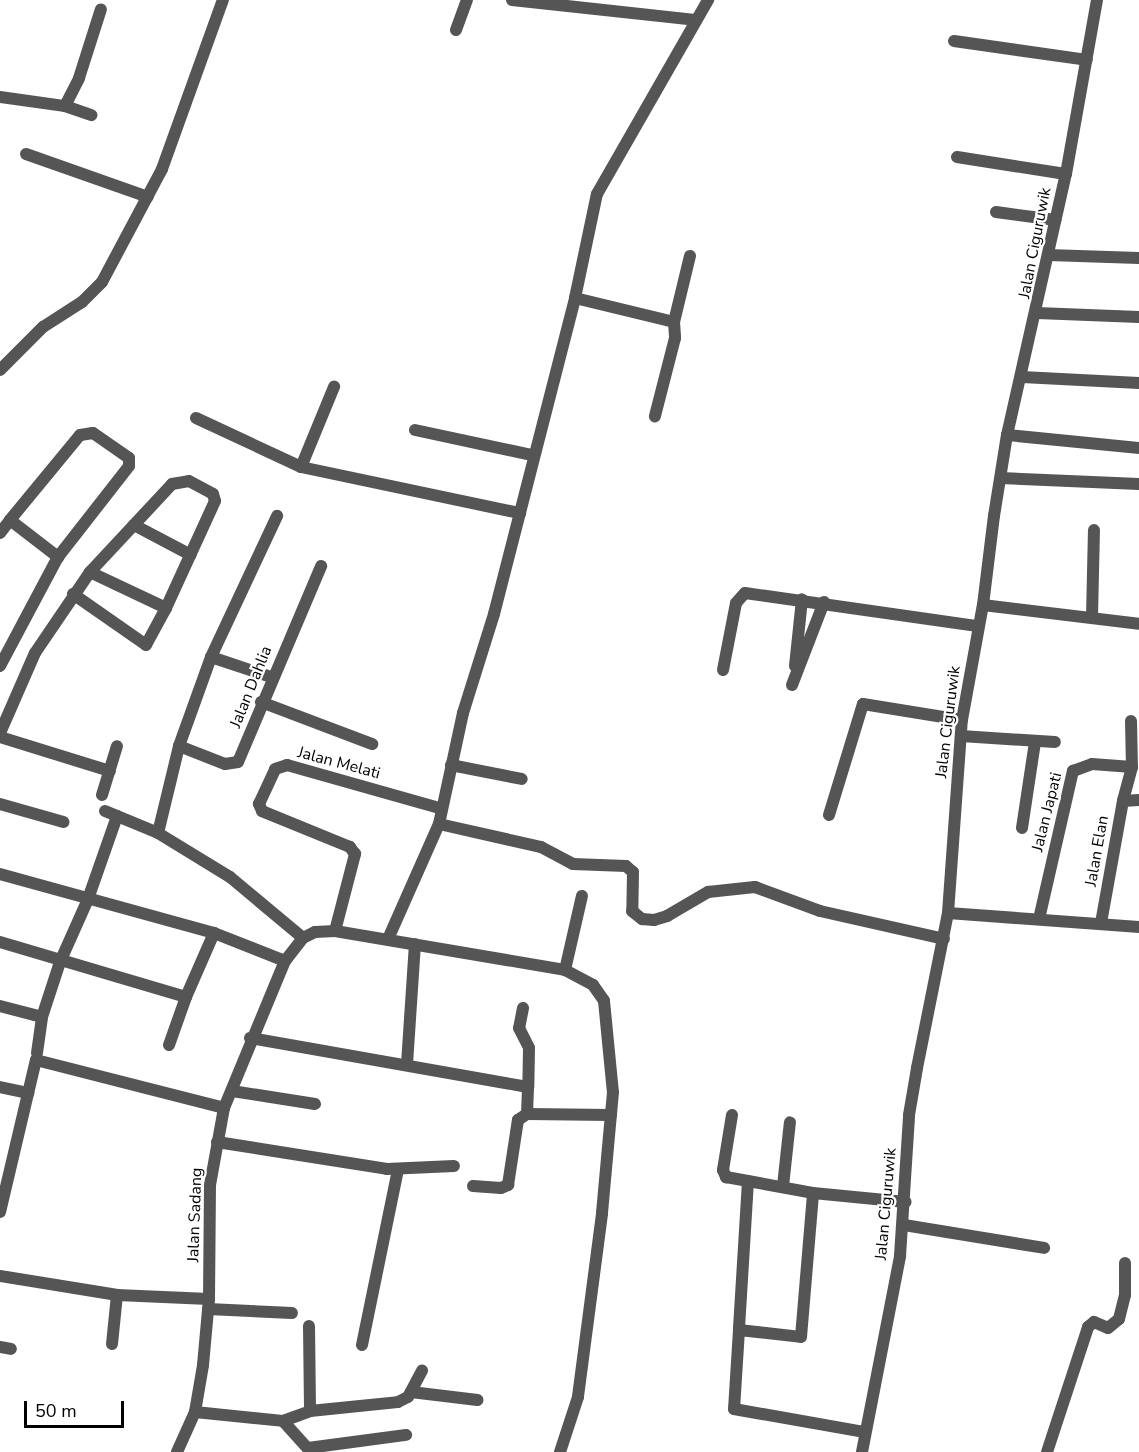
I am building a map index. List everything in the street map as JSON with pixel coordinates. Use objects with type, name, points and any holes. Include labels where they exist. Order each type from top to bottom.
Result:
[{"type":"street","points":[[0,370],[43,327],[92,293],[148,197],[196,82],[223,0]]},
{"type":"street","points":[[456,30],[467,0]]},
{"type":"street","points":[[512,0],[695,20]]},
{"type":"street","points":[[388,939],[439,824],[452,765],[520,513],[532,455],[575,298],[602,180],[708,0]]},
{"type":"street","name":"Jalan Ciguruwik","points":[[862,1452],[904,1225],[909,1115],[948,914],[962,720],[983,606],[1007,435],[1037,313],[1066,174],[1097,0]]},
{"type":"street","points":[[65,106],[79,78],[101,9]]},
{"type":"street","points":[[954,40],[1087,60]]},
{"type":"street","points":[[0,97],[65,106],[91,115]]},
{"type":"street","points":[[26,154],[148,197]]},
{"type":"street","points":[[957,157],[1066,174]]},
{"type":"street","points":[[996,212],[1055,220]]},
{"type":"street","points":[[1048,255],[1139,258]]},
{"type":"street","points":[[655,416],[675,338],[674,322],[690,256]]},
{"type":"street","points":[[575,298],[674,322]]},
{"type":"street","points":[[1037,313],[1139,318]]},
{"type":"street","points":[[1022,377],[1139,383]]},
{"type":"street","points":[[301,467],[334,387]]},
{"type":"street","points":[[196,418],[301,467],[520,513]]},
{"type":"street","points":[[415,430],[532,455]]},
{"type":"street","points":[[0,534],[80,435],[93,433],[123,452],[129,466],[58,556],[0,666]]},
{"type":"street","points":[[1007,435],[1139,448]]},
{"type":"street","points":[[1001,478],[1139,484]]},
{"type":"street","points":[[73,594],[146,645],[166,608],[215,501],[211,491],[189,481],[177,481],[90,573],[73,594],[36,653],[0,735],[110,771]]},
{"type":"street","points":[[158,833],[179,746],[211,657],[277,516]]},
{"type":"street","points":[[9,520],[58,556]]},
{"type":"street","points":[[134,525],[191,555]]},
{"type":"street","points":[[1092,617],[1094,530]]},
{"type":"street","name":"Jalan Dahlia","points":[[179,746],[225,764],[235,765],[271,676],[321,566]]},
{"type":"street","points":[[90,573],[166,608]]},
{"type":"street","points":[[723,670],[740,596],[756,593],[978,626]]},
{"type":"street","points":[[802,599],[792,685],[824,602]]},
{"type":"street","points":[[983,606],[1139,624]]},
{"type":"street","points":[[211,657],[271,676]]},
{"type":"street","points":[[261,702],[372,744]]},
{"type":"street","points":[[829,815],[863,704],[962,720]]},
{"type":"street","points":[[1123,801],[1132,767],[1131,721]]},
{"type":"street","points":[[961,736],[1055,742]]},
{"type":"street","points":[[1022,828],[1035,742]]},
{"type":"street","points":[[102,795],[117,746]]},
{"type":"street","name":"Jalan Japati","points":[[1039,920],[1073,771],[1092,764],[1132,767]]},
{"type":"street","name":"Jalan Melati","points":[[334,931],[355,854],[350,847],[262,811],[259,804],[275,769],[287,765],[442,808]]},
{"type":"street","points":[[452,765],[522,779]]},
{"type":"street","name":"Jalan Elan","points":[[1101,923],[1123,801],[1139,800]]},
{"type":"street","points":[[0,804],[63,822]]},
{"type":"street","points":[[37,1053],[42,1017],[60,962],[88,899],[111,814],[158,833],[230,877],[303,938],[315,932],[334,931],[388,939],[565,970],[592,985],[604,1001],[612,1069],[611,1115],[578,1397],[560,1452]]},
{"type":"street","points":[[439,824],[541,847],[573,864],[609,863],[631,868],[630,902],[632,911],[642,919],[654,921],[708,892],[742,886],[755,887],[789,901],[845,917],[944,939]]},
{"type":"street","points":[[0,874],[214,933],[285,961]]},
{"type":"street","points":[[565,970],[582,896]]},
{"type":"street","points":[[948,914],[1139,927]]},
{"type":"street","points":[[169,1045],[186,997],[214,933]]},
{"type":"street","name":"Jalan Sadang","points":[[177,1452],[195,1412],[208,1304],[210,1185],[224,1108],[250,1038],[285,961],[303,938]]},
{"type":"street","points":[[0,942],[60,962],[186,997]]},
{"type":"street","points":[[407,1064],[415,944]]},
{"type":"street","points":[[0,1006],[42,1017]]},
{"type":"street","points":[[522,1008],[519,1028],[529,1048],[527,1114]]},
{"type":"street","points":[[250,1038],[292,1048],[407,1064],[528,1087]]},
{"type":"street","points":[[0,1212],[36,1060],[224,1108]]},
{"type":"street","points":[[0,1087],[28,1093]]},
{"type":"street","points":[[232,1091],[315,1104]]},
{"type":"street","points":[[473,1186],[501,1188],[508,1185],[518,1120],[527,1114],[611,1115]]},
{"type":"street","points":[[732,1115],[724,1176],[813,1193],[906,1202]]},
{"type":"street","points":[[783,1186],[790,1122]]},
{"type":"street","points":[[217,1142],[398,1170],[454,1166]]},
{"type":"street","points":[[362,1345],[398,1170]]},
{"type":"street","points":[[748,1181],[734,1409],[865,1432]]},
{"type":"street","points":[[739,1330],[801,1337],[813,1193]]},
{"type":"street","points":[[904,1225],[1044,1248]]},
{"type":"street","points":[[1047,1452],[1088,1326],[1095,1322],[1108,1328],[1119,1318],[1125,1295],[1125,1263]]},
{"type":"street","points":[[0,1276],[117,1295],[292,1313]]},
{"type":"street","points":[[112,1344],[117,1295]]},
{"type":"street","points":[[309,1326],[310,1411]]},
{"type":"street","points":[[195,1412],[283,1420],[310,1411],[398,1402],[411,1392],[422,1371]]},
{"type":"street","points":[[411,1392],[478,1400]]},
{"type":"street","points":[[283,1420],[309,1450],[406,1435]]}]
